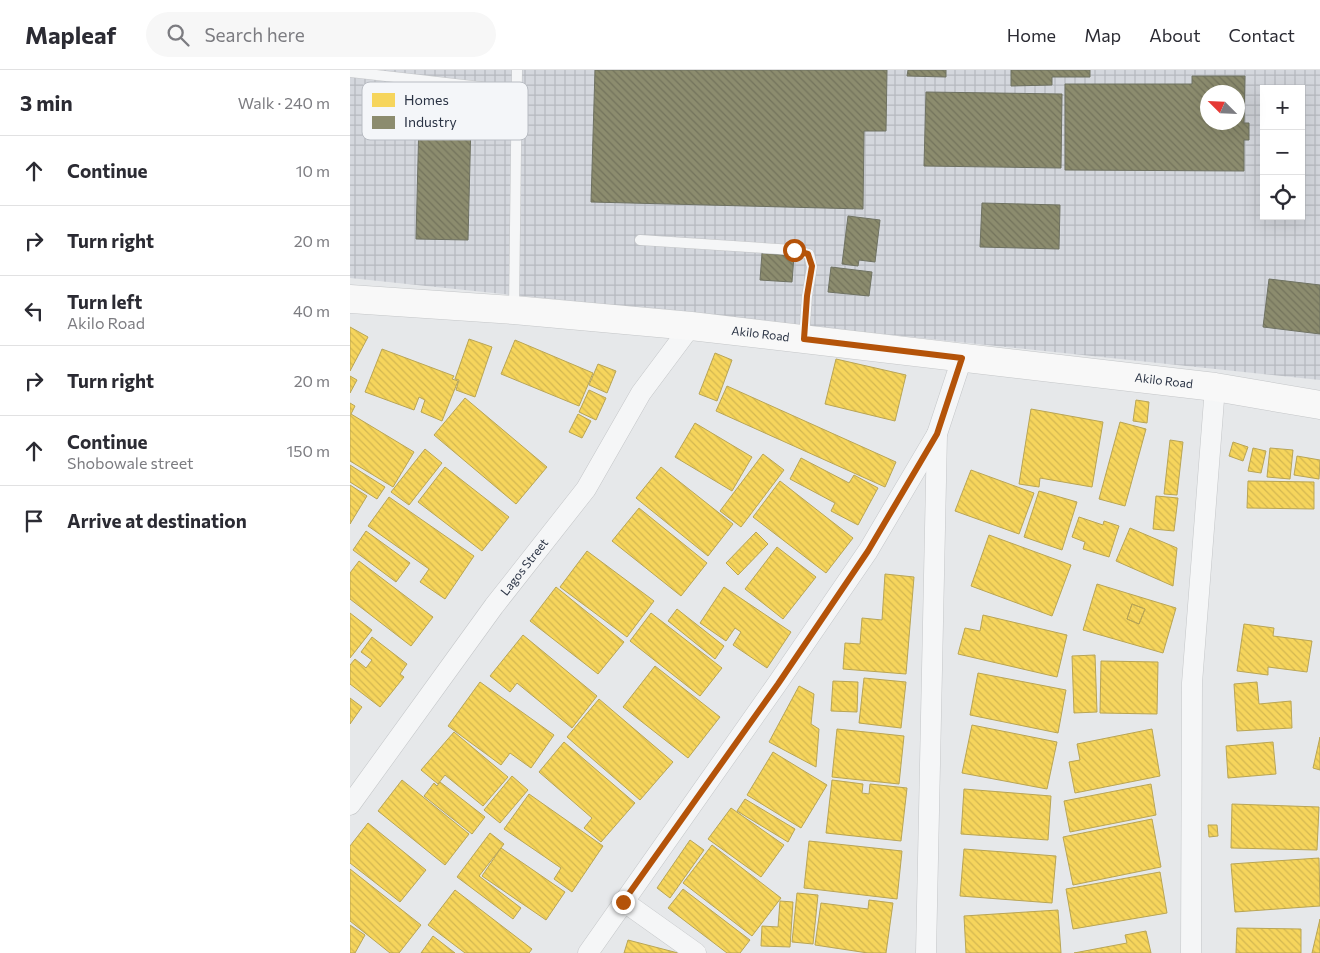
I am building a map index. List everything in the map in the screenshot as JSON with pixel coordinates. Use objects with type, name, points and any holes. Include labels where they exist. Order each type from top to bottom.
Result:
[{"type":"street","name":"Akilo Road","points":[[350,299],[514,310],[691,326],[1215,387],[1320,405]]},
{"type":"street","name":"Lagos Street","points":[[350,805],[494,606],[586,489],[641,393],[691,326]]},
{"type":"street","points":[[588,953],[778,684],[868,551],[937,434],[962,358]]},
{"type":"street","points":[[1191,953],[1192,683],[1215,387]]},
{"type":"street","points":[[926,953],[937,434]]},
{"type":"street","points":[[623,902],[696,953]]},
{"type":"lane","points":[[350,72],[438,82]]},
{"type":"lane","points":[[514,310],[516,140]]},
{"type":"lane","points":[[640,240],[794,250],[808,254],[812,266],[807,296],[804,339]]},
{"type":"shaded area","points":[[350,70],[1320,70],[1320,380],[350,278]]},
{"type":"building: Homes","points":[[350,327],[368,337],[350,371]]},
{"type":"building: Homes","points":[[469,339],[492,347],[475,397],[456,390],[459,380],[455,379]]},
{"type":"building: Homes","points":[[515,340],[593,373],[579,406],[501,374]]},
{"type":"building: Homes","points":[[382,349],[454,376],[452,379],[458,381],[442,421],[421,412],[425,400],[419,397],[414,410],[365,392]]},
{"type":"building: Homes","points":[[715,353],[732,360],[717,401],[699,394]]},
{"type":"building: Homes","points":[[836,359],[906,375],[895,421],[825,404]]},
{"type":"building: Homes","points":[[598,364],[616,371],[607,393],[589,385]]},
{"type":"building: Homes","points":[[350,376],[357,380],[350,393]]},
{"type":"building: Homes","points":[[727,386],[896,462],[885,487],[716,411]]},
{"type":"building: Homes","points":[[589,390],[606,398],[596,420],[579,412]]},
{"type":"building: Homes","points":[[465,398],[547,467],[516,504],[434,435]]},
{"type":"building: Homes","points":[[1136,400],[1149,402],[1147,423],[1133,421]]},
{"type":"building: Homes","points":[[350,403],[355,406],[351,414],[414,452],[393,487],[350,461]]},
{"type":"building: Homes","points":[[1031,409],[1103,422],[1092,487],[1040,478],[1039,487],[1019,484]]},
{"type":"building: Homes","points":[[578,414],[591,421],[582,438],[569,432]]},
{"type":"building: Homes","points":[[1120,422],[1146,429],[1125,506],[1099,499]]},
{"type":"building: Homes","points":[[695,423],[752,457],[732,491],[675,457]]},
{"type":"building: Homes","points":[[1170,440],[1183,442],[1177,495],[1164,494]]},
{"type":"building: Homes","points":[[1233,442],[1248,447],[1243,461],[1229,456]]},
{"type":"building: Homes","points":[[1253,448],[1266,451],[1261,473],[1248,471]]},
{"type":"building: Homes","points":[[1270,448],[1293,450],[1290,479],[1267,477]]},
{"type":"building: Homes","points":[[425,449],[442,463],[409,505],[391,492]]},
{"type":"building: Homes","points":[[763,454],[784,470],[741,527],[720,511]]},
{"type":"building: Homes","points":[[1297,456],[1320,460],[1319,479],[1294,475]]},
{"type":"building: Homes","points":[[801,458],[849,483],[854,475],[878,488],[858,525],[831,511],[835,503],[790,479]]},
{"type":"building: Homes","points":[[350,465],[385,487],[377,499],[350,482]]},
{"type":"building: Homes","points":[[445,467],[509,517],[482,551],[418,502]]},
{"type":"building: Homes","points":[[661,467],[733,524],[708,556],[636,498]]},
{"type":"building: Homes","points":[[971,470],[1034,493],[1019,534],[955,511]]},
{"type":"building: Homes","points":[[780,481],[853,538],[826,573],[753,517]]},
{"type":"building: Homes","points":[[1248,481],[1314,482],[1314,509],[1247,508]]},
{"type":"building: Homes","points":[[350,485],[367,496],[350,524]]},
{"type":"building: Homes","points":[[1039,491],[1077,502],[1062,550],[1024,537]]},
{"type":"building: Homes","points":[[1156,496],[1178,498],[1174,531],[1153,529]]},
{"type":"building: Homes","points":[[389,497],[474,556],[445,599],[420,582],[429,569],[368,526]]},
{"type":"building: Homes","points":[[639,508],[707,563],[681,596],[612,541]]},
{"type":"building: Homes","points":[[1079,517],[1103,525],[1104,521],[1119,526],[1109,557],[1083,549],[1085,542],[1072,537]]},
{"type":"building: Homes","points":[[1130,528],[1177,548],[1173,586],[1116,561]]},
{"type":"building: Homes","points":[[366,531],[410,563],[396,582],[353,550]]},
{"type":"building: Homes","points":[[756,532],[768,544],[738,575],[726,563]]},
{"type":"building: Homes","points":[[989,535],[1071,565],[1052,616],[971,586]]},
{"type":"building: Homes","points":[[777,547],[816,577],[783,619],[745,589]]},
{"type":"building: Homes","points":[[587,551],[654,601],[627,637],[560,587]]},
{"type":"building: Homes","points":[[359,561],[433,617],[411,646],[350,599],[350,573]]},
{"type":"building: Homes","points":[[885,574],[914,577],[906,674],[843,669],[845,643],[860,644],[862,618],[882,620]]},
{"type":"building: Homes","points":[[1097,584],[1176,608],[1163,653],[1083,630]],"holes":[[[1132,604],[1145,609],[1139,624],[1127,619]]]},
{"type":"building: Homes","points":[[556,587],[624,642],[598,674],[530,621]]},
{"type":"building: Homes","points":[[724,587],[791,632],[767,668],[733,645],[741,632],[735,628],[726,641],[700,623]]},
{"type":"building: Homes","points":[[1132,604],[1145,609],[1139,624],[1127,619]]},
{"type":"building: Homes","points":[[677,609],[724,646],[715,659],[668,621]]},
{"type":"building: Homes","points":[[350,613],[372,630],[350,658]]},
{"type":"building: Homes","points":[[651,613],[722,668],[700,696],[630,641]]},
{"type":"building: Homes","points":[[983,615],[1067,635],[1057,677],[958,654],[965,628],[980,631]]},
{"type":"building: Homes","points":[[1244,624],[1274,628],[1273,636],[1312,641],[1307,672],[1268,667],[1268,675],[1237,671]]},
{"type":"building: Homes","points":[[523,635],[597,696],[572,728],[517,683],[510,692],[490,676]]},
{"type":"building: Homes","points":[[372,637],[407,664],[400,674],[404,677],[380,707],[350,684],[350,665],[355,659],[366,668],[372,660],[361,652]]},
{"type":"building: Homes","points":[[1095,655],[1097,712],[1074,713],[1072,656]]},
{"type":"building: Homes","points":[[1101,661],[1158,662],[1157,714],[1100,713]]},
{"type":"building: Homes","points":[[655,666],[720,717],[688,758],[623,707]]},
{"type":"building: Homes","points":[[978,673],[1066,690],[1058,733],[970,715]]},
{"type":"building: Homes","points":[[864,678],[906,682],[901,728],[859,723]]},
{"type":"building: Homes","points":[[833,681],[858,682],[857,712],[831,711]]},
{"type":"building: Homes","points":[[480,682],[554,735],[531,768],[510,753],[501,765],[448,726]]},
{"type":"building: Homes","points":[[1257,682],[1259,704],[1291,701],[1292,728],[1237,731],[1234,684]]},
{"type":"building: Homes","points":[[799,686],[814,694],[811,724],[819,729],[816,767],[769,742]]},
{"type":"building: Homes","points":[[350,698],[362,707],[350,724]]},
{"type":"building: Homes","points":[[599,699],[673,762],[640,800],[567,737]]},
{"type":"building: Homes","points":[[972,725],[1057,742],[1047,789],[962,773]]},
{"type":"building: Homes","points":[[837,729],[904,736],[899,784],[832,777]]},
{"type":"building: Homes","points":[[1152,729],[1160,776],[1075,793],[1069,762],[1080,760],[1077,744]]},
{"type":"building: Homes","points":[[454,732],[508,777],[483,806],[445,775],[438,784],[421,770]]},
{"type":"building: Homes","points":[[1320,737],[1320,770],[1313,768]]},
{"type":"building: Homes","points":[[564,742],[635,803],[601,842],[584,828],[592,818],[539,772]]},
{"type":"building: Homes","points":[[1273,742],[1276,774],[1228,778],[1226,746]]},
{"type":"building: Homes","points":[[773,752],[827,785],[801,828],[747,795]]},
{"type":"building: Homes","points":[[512,776],[528,790],[500,823],[484,810]]},
{"type":"building: Homes","points":[[402,780],[469,834],[445,865],[378,811]]},
{"type":"building: Homes","points":[[832,780],[863,784],[862,793],[869,794],[870,784],[907,788],[901,841],[826,833]]},
{"type":"building: Homes","points":[[440,782],[485,817],[472,834],[424,796],[434,783],[437,786]]},
{"type":"building: Homes","points":[[1151,784],[1156,815],[1070,832],[1064,801]]},
{"type":"building: Homes","points":[[964,789],[1051,796],[1048,840],[961,834]]},
{"type":"building: Homes","points":[[529,794],[603,846],[572,892],[554,879],[561,868],[504,829]]},
{"type":"building: Homes","points":[[745,799],[795,829],[788,842],[737,811]]},
{"type":"building: Homes","points":[[1232,804],[1319,807],[1317,850],[1231,848]]},
{"type":"building: Homes","points":[[731,808],[784,845],[761,877],[708,839]]},
{"type":"building: Homes","points":[[1152,819],[1161,867],[1073,885],[1063,837]]},
{"type":"building: Homes","points":[[368,823],[426,870],[400,902],[350,863],[350,846]]},
{"type":"building: Homes","points":[[1208,825],[1217,825],[1218,836],[1209,837]]},
{"type":"building: Homes","points":[[490,833],[504,844],[479,876],[521,908],[513,919],[457,877]]},
{"type":"building: Homes","points":[[690,840],[704,850],[670,898],[657,888]]},
{"type":"building: Homes","points":[[809,841],[902,851],[897,899],[804,888]]},
{"type":"building: Homes","points":[[712,845],[781,898],[752,936],[683,883]]},
{"type":"building: Homes","points":[[501,848],[565,892],[546,920],[482,876]]},
{"type":"building: Homes","points":[[964,849],[1056,856],[1052,903],[960,896]]},
{"type":"building: Homes","points":[[1319,858],[1320,906],[1235,912],[1231,864]]},
{"type":"building: Homes","points":[[350,869],[421,925],[399,953],[390,953],[350,921]]},
{"type":"building: Homes","points":[[1160,872],[1167,913],[1073,929],[1066,889]]},
{"type":"building: Homes","points":[[683,889],[750,940],[740,953],[727,953],[668,908]]},
{"type":"building: Homes","points":[[455,890],[532,949],[529,953],[465,953],[428,925]]},
{"type":"building: Homes","points":[[797,893],[818,895],[813,944],[792,942]]},
{"type":"building: Homes","points":[[869,900],[893,903],[886,953],[868,953],[815,945],[821,903],[868,909]]},
{"type":"building: Homes","points":[[780,901],[793,902],[790,947],[761,946],[762,926],[778,927]]},
{"type":"building: Homes","points":[[1058,910],[1061,953],[966,953],[964,916]]},
{"type":"building: Homes","points":[[1320,919],[1320,953],[1312,953]]},
{"type":"building: Homes","points":[[350,925],[365,935],[355,953],[350,953]]},
{"type":"building: Homes","points":[[1237,928],[1301,929],[1301,953],[1236,953]]},
{"type":"building: Homes","points":[[1146,931],[1151,953],[1074,953],[1127,943],[1125,935]]},
{"type":"building: Homes","points":[[433,936],[455,953],[421,953]]},
{"type":"building: Homes","points":[[628,940],[678,953],[624,953]]},
{"type":"building: Industry","points":[[595,70],[887,70],[886,131],[864,131],[863,209],[591,202]]},
{"type":"building: Industry","points":[[908,70],[946,70],[946,77],[907,76]]},
{"type":"building: Industry","points":[[1011,70],[1090,70],[1090,77],[1052,77],[1052,85],[1011,86]]},
{"type":"building: Industry","points":[[1192,76],[1245,76],[1245,85],[1200,85],[1200,130],[1245,130],[1245,123],[1249,123],[1249,140],[1244,140],[1244,171],[1065,170],[1065,84],[1192,84]]},
{"type":"building: Industry","points":[[926,92],[1062,94],[1061,168],[924,166]]},
{"type":"building: Industry","points":[[418,140],[471,140],[468,240],[416,239]]},
{"type":"building: Industry","points":[[982,203],[1060,205],[1059,249],[980,247]]},
{"type":"building: Industry","points":[[848,216],[880,220],[875,262],[859,260],[858,266],[842,264]]},
{"type":"building: Industry","points":[[762,253],[794,256],[792,282],[760,280]]},
{"type":"building: Industry","points":[[831,267],[872,272],[869,296],[828,292]]},
{"type":"building: Industry","points":[[1269,279],[1320,285],[1320,334],[1263,327]]},
{"type":"route","points":[[623,902],[778,684],[868,551],[937,434],[962,358],[804,339],[807,296],[812,266],[808,254],[794,250]]}]
